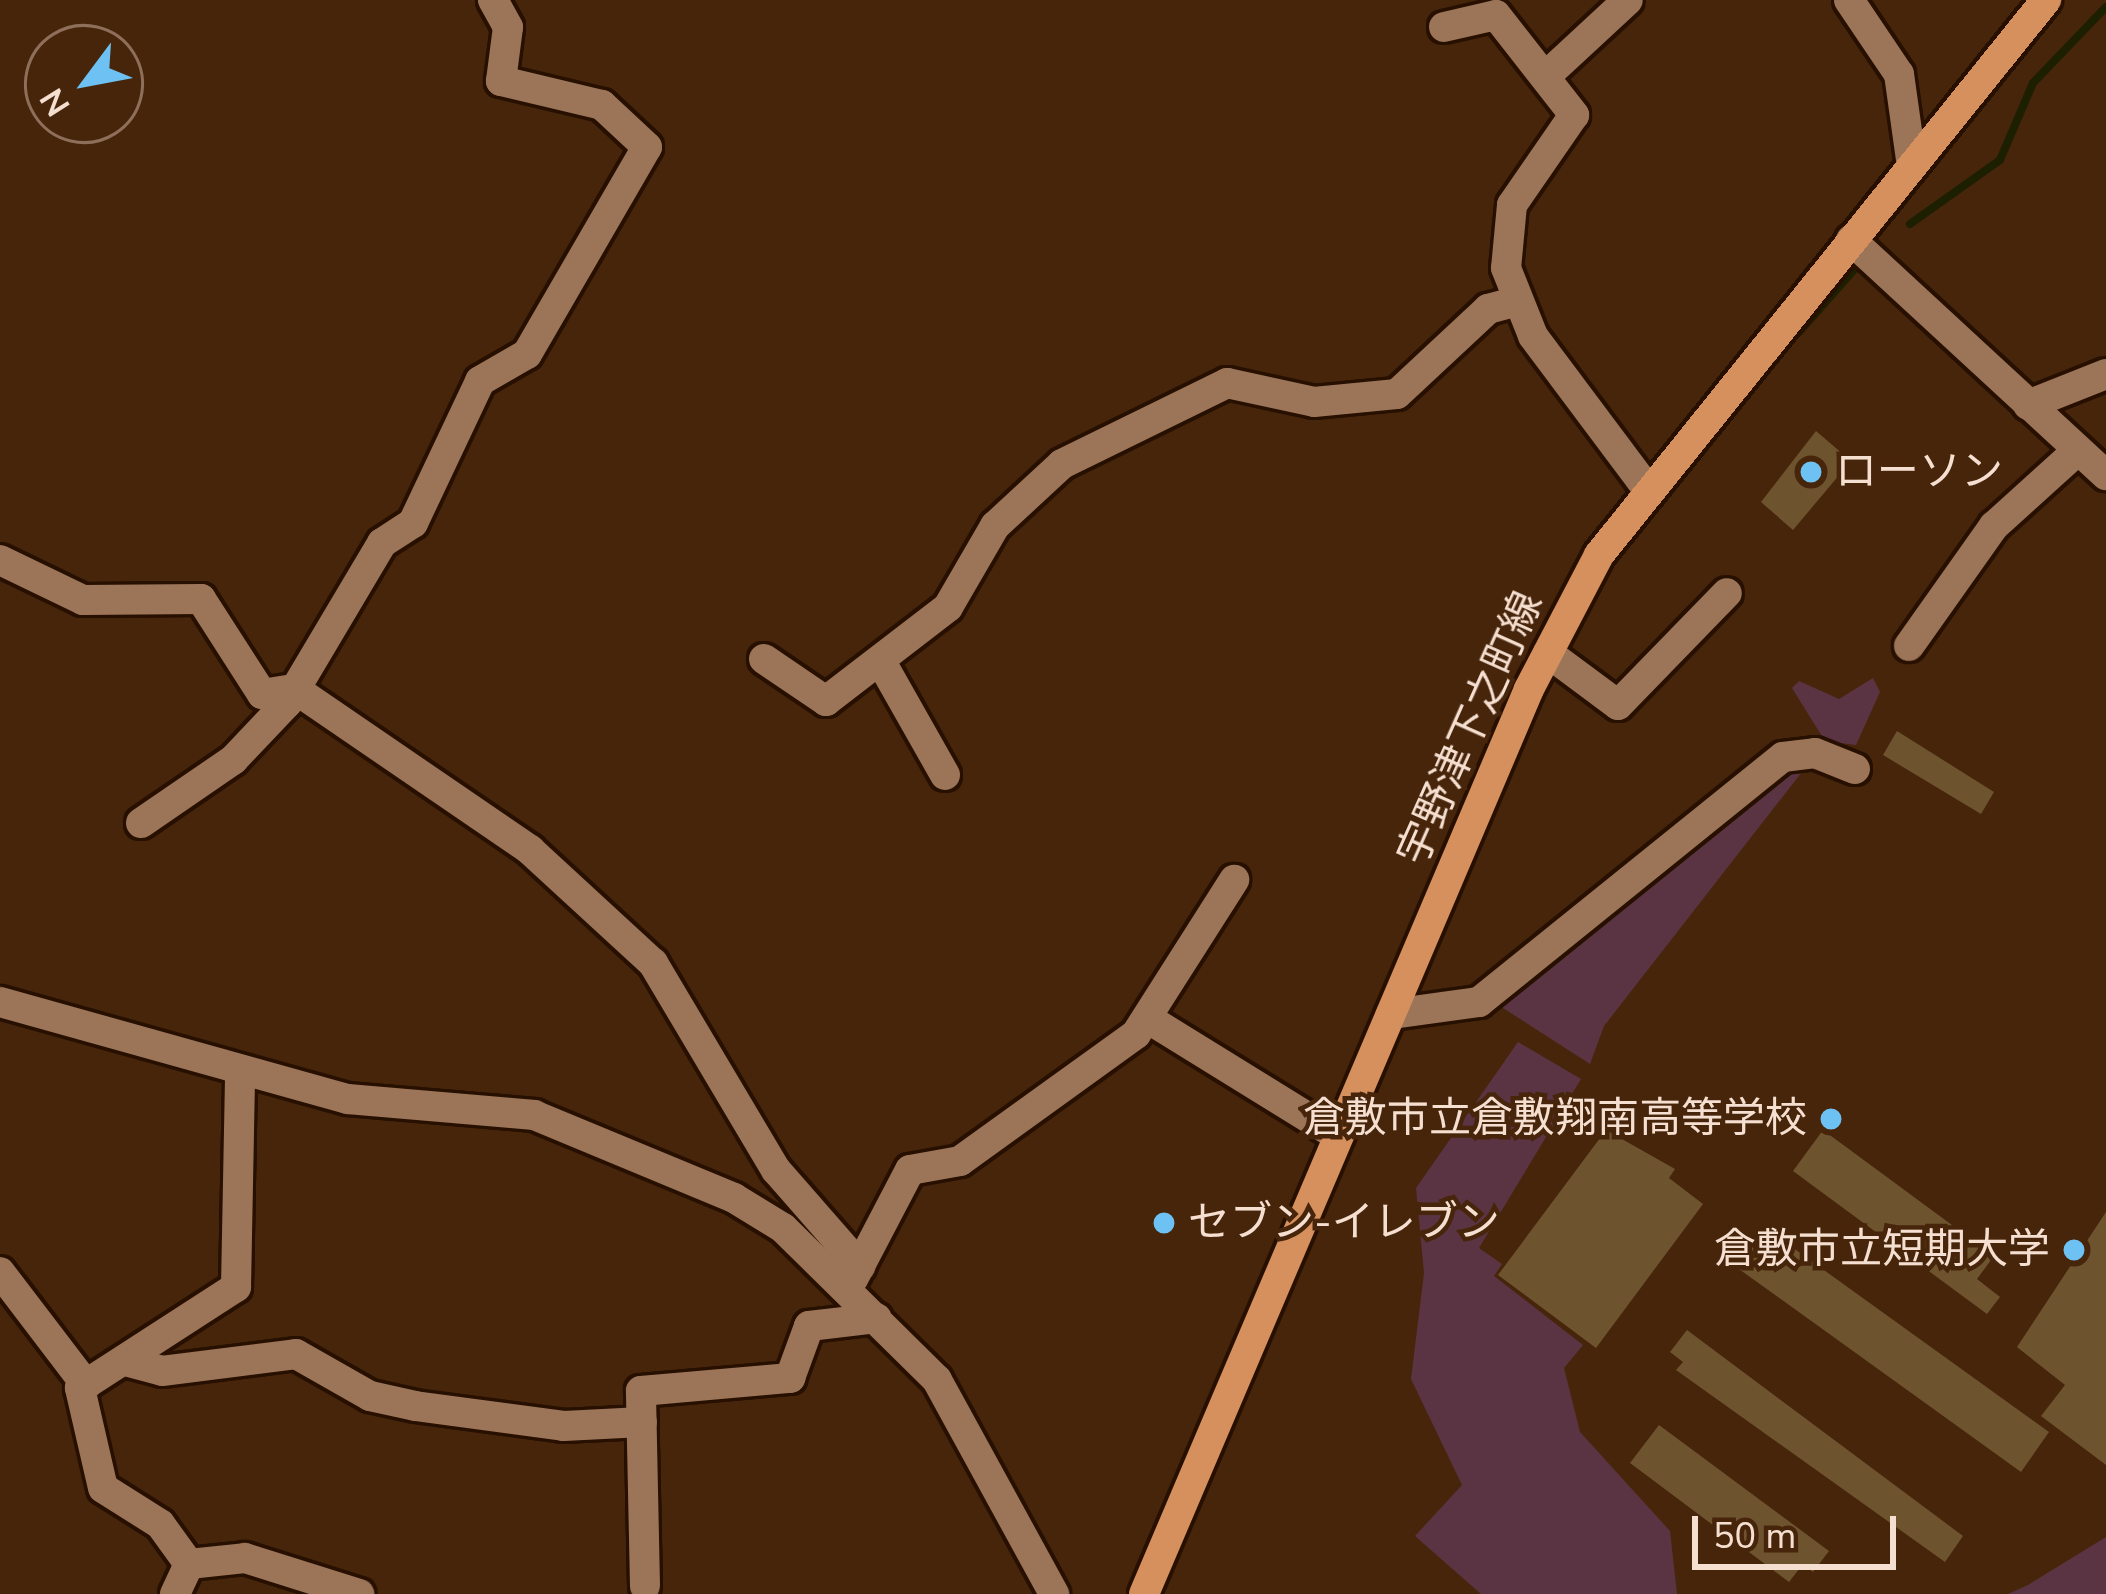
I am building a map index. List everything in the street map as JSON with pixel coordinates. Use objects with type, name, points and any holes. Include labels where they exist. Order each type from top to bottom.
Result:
[{"type":"main road","name":"宇野津下之町線","points":[[1144,1594],[1548,653],[1648,490],[2046,0]]},
{"type":"street","points":[[141,823],[249,747],[295,689],[382,543],[413,523],[480,381],[527,354],[647,147],[602,105],[501,81],[508,27],[493,0]]},
{"type":"street","points":[[1547,75],[1628,0]]},
{"type":"street","points":[[1849,0],[1899,74],[1912,166]]},
{"type":"street","points":[[1444,27],[1496,15],[1574,115],[1512,205],[1514,302],[1648,490]]},
{"type":"street","points":[[1851,240],[2106,476]]},
{"type":"street","points":[[764,659],[826,701],[948,607],[1029,488],[1148,415],[1227,382],[1314,402],[1397,394],[1488,309],[1514,302]]},
{"type":"street","points":[[2028,405],[2106,374]]},
{"type":"street","points":[[1909,646],[1994,526],[2076,452]]},
{"type":"street","points":[[0,560],[83,600],[201,599],[262,694],[295,689],[530,850],[624,933],[689,1017],[786,1184],[877,1318],[938,1380],[1054,1594]]},
{"type":"street","points":[[1548,653],[1618,705],[1727,593]]},
{"type":"street","points":[[880,660],[945,776]]},
{"type":"street","points":[[1391,1013],[1479,1002],[1783,757],[1815,753],[1856,769]]},
{"type":"street","points":[[854,1278],[910,1170],[960,1161],[1087,1076],[1147,1018],[1155,989],[1234,880]]},
{"type":"street","points":[[0,1002],[240,1074],[401,1107],[534,1115],[734,1198],[854,1278]]},
{"type":"street","points":[[1147,1018],[1338,1136]]},
{"type":"street","points":[[86,1385],[129,1362],[236,1287],[240,1074]]},
{"type":"street","points":[[0,1273],[86,1385],[90,1467],[189,1564]]},
{"type":"street","points":[[645,1586],[640,1391],[790,1378],[809,1326],[877,1318]]},
{"type":"street","points":[[129,1362],[162,1371],[296,1354],[370,1396],[415,1406],[564,1426],[642,1422]]},
{"type":"street","points":[[189,1564],[245,1558],[358,1594]]},
{"type":"street","points":[[175,1594],[189,1564]]},
{"type":"shaded area","points":[[1873,678],[1880,692],[1856,745],[1825,741],[1792,688],[1799,681],[1839,699]]},
{"type":"shaded area","points":[[1790,765],[1805,768],[1604,1026],[1590,1064],[1500,1006]]},
{"type":"shaded area","points":[[1518,1042],[1581,1079],[1479,1248],[1502,1264],[1494,1276],[1583,1345],[1564,1368],[1580,1432],[1670,1531],[1677,1594],[1481,1594],[1415,1536],[1462,1485],[1411,1379],[1424,1273],[1416,1188]]},
{"type":"shaded area","points":[[2106,1537],[2106,1594],[2008,1594],[2028,1585]]},
{"type":"building","name":"ローソン","points":[[1816,431],[1851,461],[1793,530],[1761,502]]},
{"type":"building","points":[[1897,731],[1994,792],[1981,814],[1883,755]]},
{"type":"building","points":[[1606,1130],[1675,1169],[1669,1178],[1703,1204],[1596,1348],[1498,1275]]},
{"type":"building","points":[[1823,1130],[1994,1256],[1977,1279],[2000,1297],[1987,1314],[1793,1171]]},
{"type":"building","points":[[2106,1212],[2106,1465],[2041,1416],[2065,1385],[2017,1347]]},
{"type":"building","points":[[1778,1237],[2049,1432],[2021,1472],[1732,1264],[1750,1239],[1767,1251]]},
{"type":"building","points":[[1687,1330],[1963,1536],[1945,1562],[1676,1370],[1683,1362],[1670,1352]]},
{"type":"building","points":[[1659,1425],[1829,1551],[1813,1572],[1803,1564],[1789,1582],[1630,1463]]},
{"type":"waterway","points":[[1910,224],[2000,160],[2033,83],[2106,7]]},
{"type":"waterway","points":[[1799,332],[1860,263]]},
{"type":"place","name":"ローソン","points":[[1811,472]]},
{"type":"place","name":"倉敷市立倉敷翔南高等学校","points":[[1831,1119]]},
{"type":"place","name":"セブン-イレブン","points":[[1164,1223]]},
{"type":"place","name":"倉敷市立短期大学","points":[[2074,1250]]}]
